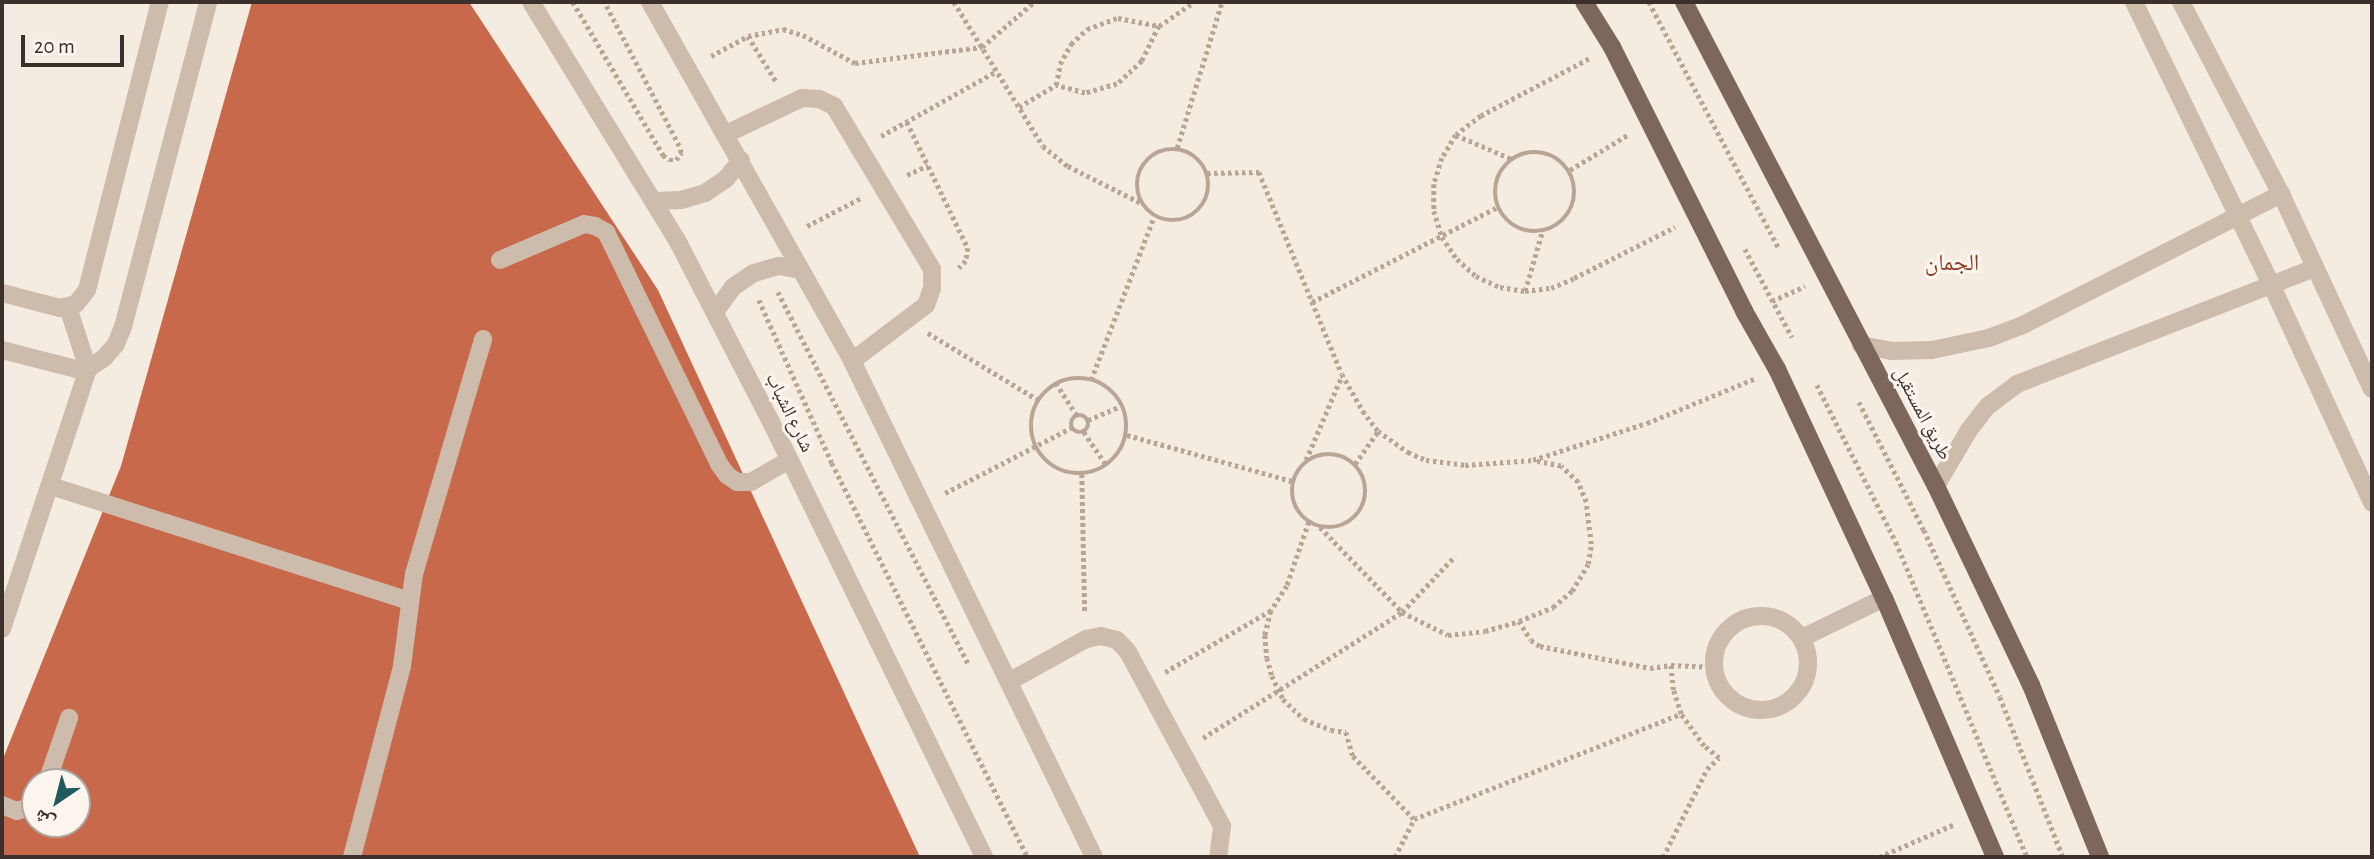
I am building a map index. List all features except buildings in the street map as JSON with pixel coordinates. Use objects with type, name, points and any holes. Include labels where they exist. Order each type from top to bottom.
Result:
[{"type":"main road","points":[[1584,2],[1612,47],[1777,369],[1885,598],[1995,857]]},
{"type":"main road","name":"طريق المستقبل","points":[[1684,2],[1936,486],[2031,685],[2100,857]]},
{"type":"street","points":[[2,293],[44,305],[68,307],[76,304],[86,290],[160,2]]},
{"type":"street","points":[[2,350],[64,368],[88,369],[104,358],[116,344],[123,327],[208,2]]},
{"type":"street","name":"شارع الشباب","points":[[531,2],[655,201],[715,312],[984,857]]},
{"type":"street","points":[[2134,2],[2271,284],[2372,503]]},
{"type":"street","points":[[2181,2],[2281,194],[2372,389]]},
{"type":"street","points":[[656,4],[688,67],[852,361],[1094,857]]},
{"type":"street","points":[[726,134],[788,102],[802,98],[819,99],[834,106],[932,269],[932,288],[926,305],[852,361]]},
{"type":"street","points":[[655,201],[681,200],[705,193],[726,179],[741,160]]},
{"type":"street","points":[[1861,345],[1891,351],[1932,350],[1989,338],[2021,326],[2281,194]]},
{"type":"street","points":[[500,260],[584,224],[596,226],[606,232],[723,469],[737,482],[751,482],[789,460]]},
{"type":"street","points":[[715,312],[733,287],[754,273],[779,267],[801,270]]},
{"type":"street","points":[[1936,486],[1969,430],[1988,406],[2017,384],[2315,268]]},
{"type":"street","points":[[2,629],[88,369],[68,307]]},
{"type":"street","points":[[352,857],[401,666],[409,601],[421,544],[483,339]]},
{"type":"street","points":[[51,486],[409,601]]},
{"type":"street","points":[[1802,638],[1885,598]]},
{"type":"street","points":[[1753,616],[1781,619],[1802,638],[1808,651],[1806,679],[1799,692],[1776,708],[1762,710],[1735,702],[1721,687],[1713,667],[1719,639],[1728,628],[1753,616]]},
{"type":"street","points":[[1010,681],[1086,639],[1101,636],[1117,640],[1128,652],[1222,826],[1218,857]]},
{"type":"street","points":[[52,768],[69,718]]},
{"type":"street","points":[[2,805],[17,811],[21,810]]},
{"type":"path","points":[[573,2],[663,155],[668,160],[676,160],[681,153],[679,146],[604,2]]},
{"type":"path","points":[[954,2],[1043,146],[1055,157],[1141,203],[1154,217],[1169,221],[1183,220],[1196,213],[1206,202],[1210,187],[1208,173],[1201,161],[1190,152],[1177,148],[1161,149],[1147,158],[1138,172],[1136,188],[1141,203]]},
{"type":"path","points":[[688,67],[748,36],[783,29],[803,35],[855,63],[982,47],[1034,2]]},
{"type":"path","points":[[1019,107],[1056,85],[1086,93],[1117,84],[1142,61],[1159,26],[1194,2]]},
{"type":"path","points":[[1177,148],[1223,2]]},
{"type":"path","points":[[1649,2],[1783,255]]},
{"type":"path","points":[[1056,85],[1060,64],[1071,44],[1087,29],[1118,18],[1159,26]]},
{"type":"path","points":[[748,36],[788,102]]},
{"type":"path","points":[[1612,47],[1481,116],[1457,135],[1441,158],[1434,184],[1434,211],[1442,237],[1457,259],[1476,276],[1500,287],[1525,291],[1551,288],[1574,278],[1697,215]]},
{"type":"path","points":[[859,148],[996,71]]},
{"type":"path","points":[[907,121],[968,248],[966,261],[956,270]]},
{"type":"path","points":[[1570,170],[1650,121]]},
{"type":"path","points":[[1457,135],[1512,159]]},
{"type":"path","points":[[1527,152],[1543,152],[1559,158],[1570,170],[1576,189],[1573,208],[1561,224],[1542,232],[1529,232],[1516,227],[1498,208],[1496,181],[1512,159],[1527,152]]},
{"type":"path","points":[[784,238],[928,165]]},
{"type":"path","points":[[1208,173],[1259,172],[1342,374],[1378,431],[1408,452],[1444,464],[1533,460],[1561,466],[1577,482],[1586,502],[1591,544],[1588,564],[1572,591],[1553,607],[1485,631],[1448,635],[1402,612],[1320,527]]},
{"type":"path","points":[[1312,302],[1498,208]]},
{"type":"path","points":[[1091,380],[1154,217]]},
{"type":"path","points":[[1525,291],[1542,232]]},
{"type":"path","points":[[1745,311],[1825,276]]},
{"type":"path","points":[[1795,277],[1807,299]]},
{"type":"path","points":[[774,284],[970,670]]},
{"type":"path","points":[[755,293],[832,463],[1028,857]]},
{"type":"path","points":[[906,320],[1038,400]]},
{"type":"path","points":[[934,337],[939,327]]},
{"type":"path","points":[[1533,460],[1647,423],[1777,369]]},
{"type":"path","points":[[1306,461],[1331,453],[1344,456],[1355,464],[1363,475],[1366,489],[1365,502],[1358,515],[1334,528],[1320,527],[1309,523],[1294,505],[1292,481],[1306,461],[1342,374]]},
{"type":"path","points":[[1079,378],[1091,380],[1110,389],[1123,405],[1127,435],[1123,447],[1107,466],[1082,474],[1055,468],[1035,446],[1031,422],[1038,400],[1056,383],[1079,378]]},
{"type":"path","points":[[1056,383],[1077,415],[1088,420],[1123,405]]},
{"type":"path","points":[[1855,394],[1924,530],[2000,697],[2063,857]]},
{"type":"path","points":[[1072,428],[1073,418],[1077,415]]},
{"type":"path","points":[[1084,432],[1088,420]]},
{"type":"path","points":[[923,504],[1072,428]]},
{"type":"path","points":[[1072,428],[1075,432],[1084,432]]},
{"type":"path","points":[[1355,464],[1378,431]]},
{"type":"path","points":[[1084,432],[1107,466]]},
{"type":"path","points":[[1127,435],[1292,481]]},
{"type":"path","points":[[1082,474],[1086,639]]},
{"type":"path","points":[[1309,523],[1287,586],[1271,611],[1265,635],[1266,658],[1283,699],[1304,719],[1331,730],[1346,732],[1353,756],[1414,820]]},
{"type":"path","points":[[1182,752],[1402,612],[1455,556]]},
{"type":"path","points":[[1145,684],[1271,611]]},
{"type":"path","points":[[1519,621],[1531,640],[1540,646],[1650,668],[1671,665],[1713,667]]},
{"type":"path","points":[[1663,857],[1707,769],[1719,758],[1704,746],[1681,714],[1673,690],[1671,665]]},
{"type":"path","points":[[1395,857],[1414,820],[1681,714]]},
{"type":"path","points":[[1879,857],[1977,815]]},
{"type":"district","name":"الجمان","points":[[1952,264]]}]
